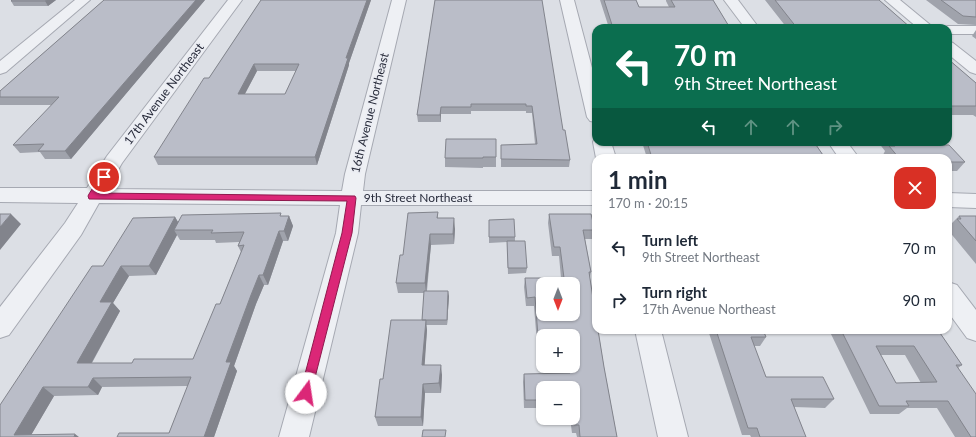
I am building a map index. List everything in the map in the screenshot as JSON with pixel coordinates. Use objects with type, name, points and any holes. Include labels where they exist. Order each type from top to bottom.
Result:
[{"type":"street","points":[[0,69],[83,0]]},
{"type":"street","name":"17th Avenue Northeast","points":[[0,327],[73,228],[114,160],[235,0]]},
{"type":"street","name":"16th Avenue Northeast","points":[[294,437],[347,233],[354,174],[399,0]]},
{"type":"street","points":[[568,0],[592,99]]},
{"type":"street","points":[[731,0],[749,24]]},
{"type":"street","points":[[892,0],[922,24]]},
{"type":"street","points":[[952,30],[976,30]]},
{"type":"street","points":[[952,49],[976,70]]},
{"type":"street","name":"9th Street Northeast","points":[[0,195],[352,198],[592,198]]},
{"type":"street","points":[[952,200],[976,201]]},
{"type":"street","points":[[952,297],[976,330]]},
{"type":"street","points":[[649,334],[673,437]]},
{"type":"building","points":[[12,0],[47,0],[11,1]]},
{"type":"building","points":[[104,0],[196,0],[65,151],[38,151],[44,144],[13,145],[59,97],[0,97],[0,91]]},
{"type":"building","points":[[261,0],[367,0],[346,58],[348,58],[315,157],[154,157],[204,78],[209,78]],"holes":[[[254,64],[299,64],[285,94],[238,94]]]},
{"type":"building","points":[[435,0],[542,0],[563,130],[565,130],[570,160],[501,159],[501,145],[537,144],[532,106],[526,106],[526,104],[471,104],[471,107],[441,107],[440,115],[417,115]]},
{"type":"building","points":[[604,0],[636,0],[639,7],[675,7],[671,0],[713,0],[728,24],[612,24]]},
{"type":"building","points":[[775,0],[879,0],[906,24],[794,24]]},
{"type":"building","points":[[941,0],[976,0],[976,17],[963,16]]},
{"type":"building","points":[[952,62],[976,83],[976,106],[952,106]]},
{"type":"building","points":[[446,139],[496,139],[496,157],[445,158]]},
{"type":"building","points":[[648,146],[817,146],[822,154],[651,154]]},
{"type":"building","points":[[889,146],[950,146],[965,162],[952,162],[952,154],[896,154]]},
{"type":"building","points":[[438,212],[437,218],[454,218],[453,234],[430,234],[425,283],[396,283],[400,255],[403,255],[408,213]]},
{"type":"building","points":[[281,213],[280,216],[289,216],[284,231],[279,231],[263,275],[259,275],[251,295],[226,362],[231,362],[204,437],[117,437],[119,433],[169,433],[191,377],[93,378],[88,387],[43,387],[14,435],[75,434],[74,437],[0,437],[0,405],[92,266],[103,266],[133,218],[175,217],[149,266],[121,266],[100,302],[112,302],[77,363],[132,363],[134,359],[193,359],[216,304],[220,304],[244,245],[238,246],[244,232],[211,233],[213,230],[174,230],[182,215]]},
{"type":"building","points":[[0,214],[11,214],[0,227]]},
{"type":"building","points":[[549,214],[591,214],[592,230],[583,230],[591,272],[589,272],[592,292],[592,334],[599,334],[617,437],[580,437],[580,381],[536,381],[536,400],[525,400],[524,374],[580,373],[580,329],[537,329],[537,321],[580,321],[580,277],[564,277],[560,247],[554,247]]},
{"type":"building","points":[[959,216],[976,216],[976,241],[957,219],[961,219]]},
{"type":"building","points":[[514,219],[515,237],[489,237],[489,220]]},
{"type":"building","points":[[507,241],[525,241],[527,268],[508,268]]},
{"type":"building","points":[[525,278],[536,278],[536,310],[535,297],[527,298]]},
{"type":"building","points":[[424,291],[448,291],[447,320],[422,320]]},
{"type":"building","points":[[391,320],[426,320],[422,365],[441,365],[439,383],[423,384],[421,417],[375,417],[380,379],[383,379]]},
{"type":"building","points":[[717,334],[765,334],[766,337],[751,337],[766,377],[823,377],[834,399],[791,399],[806,437],[760,437],[757,428],[748,428]]},
{"type":"building","points":[[843,334],[941,334],[962,365],[956,365],[976,394],[976,437],[971,437],[948,401],[906,401],[909,406],[879,406]],"holes":[[[876,346],[914,346],[937,382],[896,383]]]},
{"type":"building","points":[[423,430],[446,430],[445,437],[422,437]]},
{"type":"route","points":[[104,177],[92,196],[352,198],[347,233],[306,393]]}]
